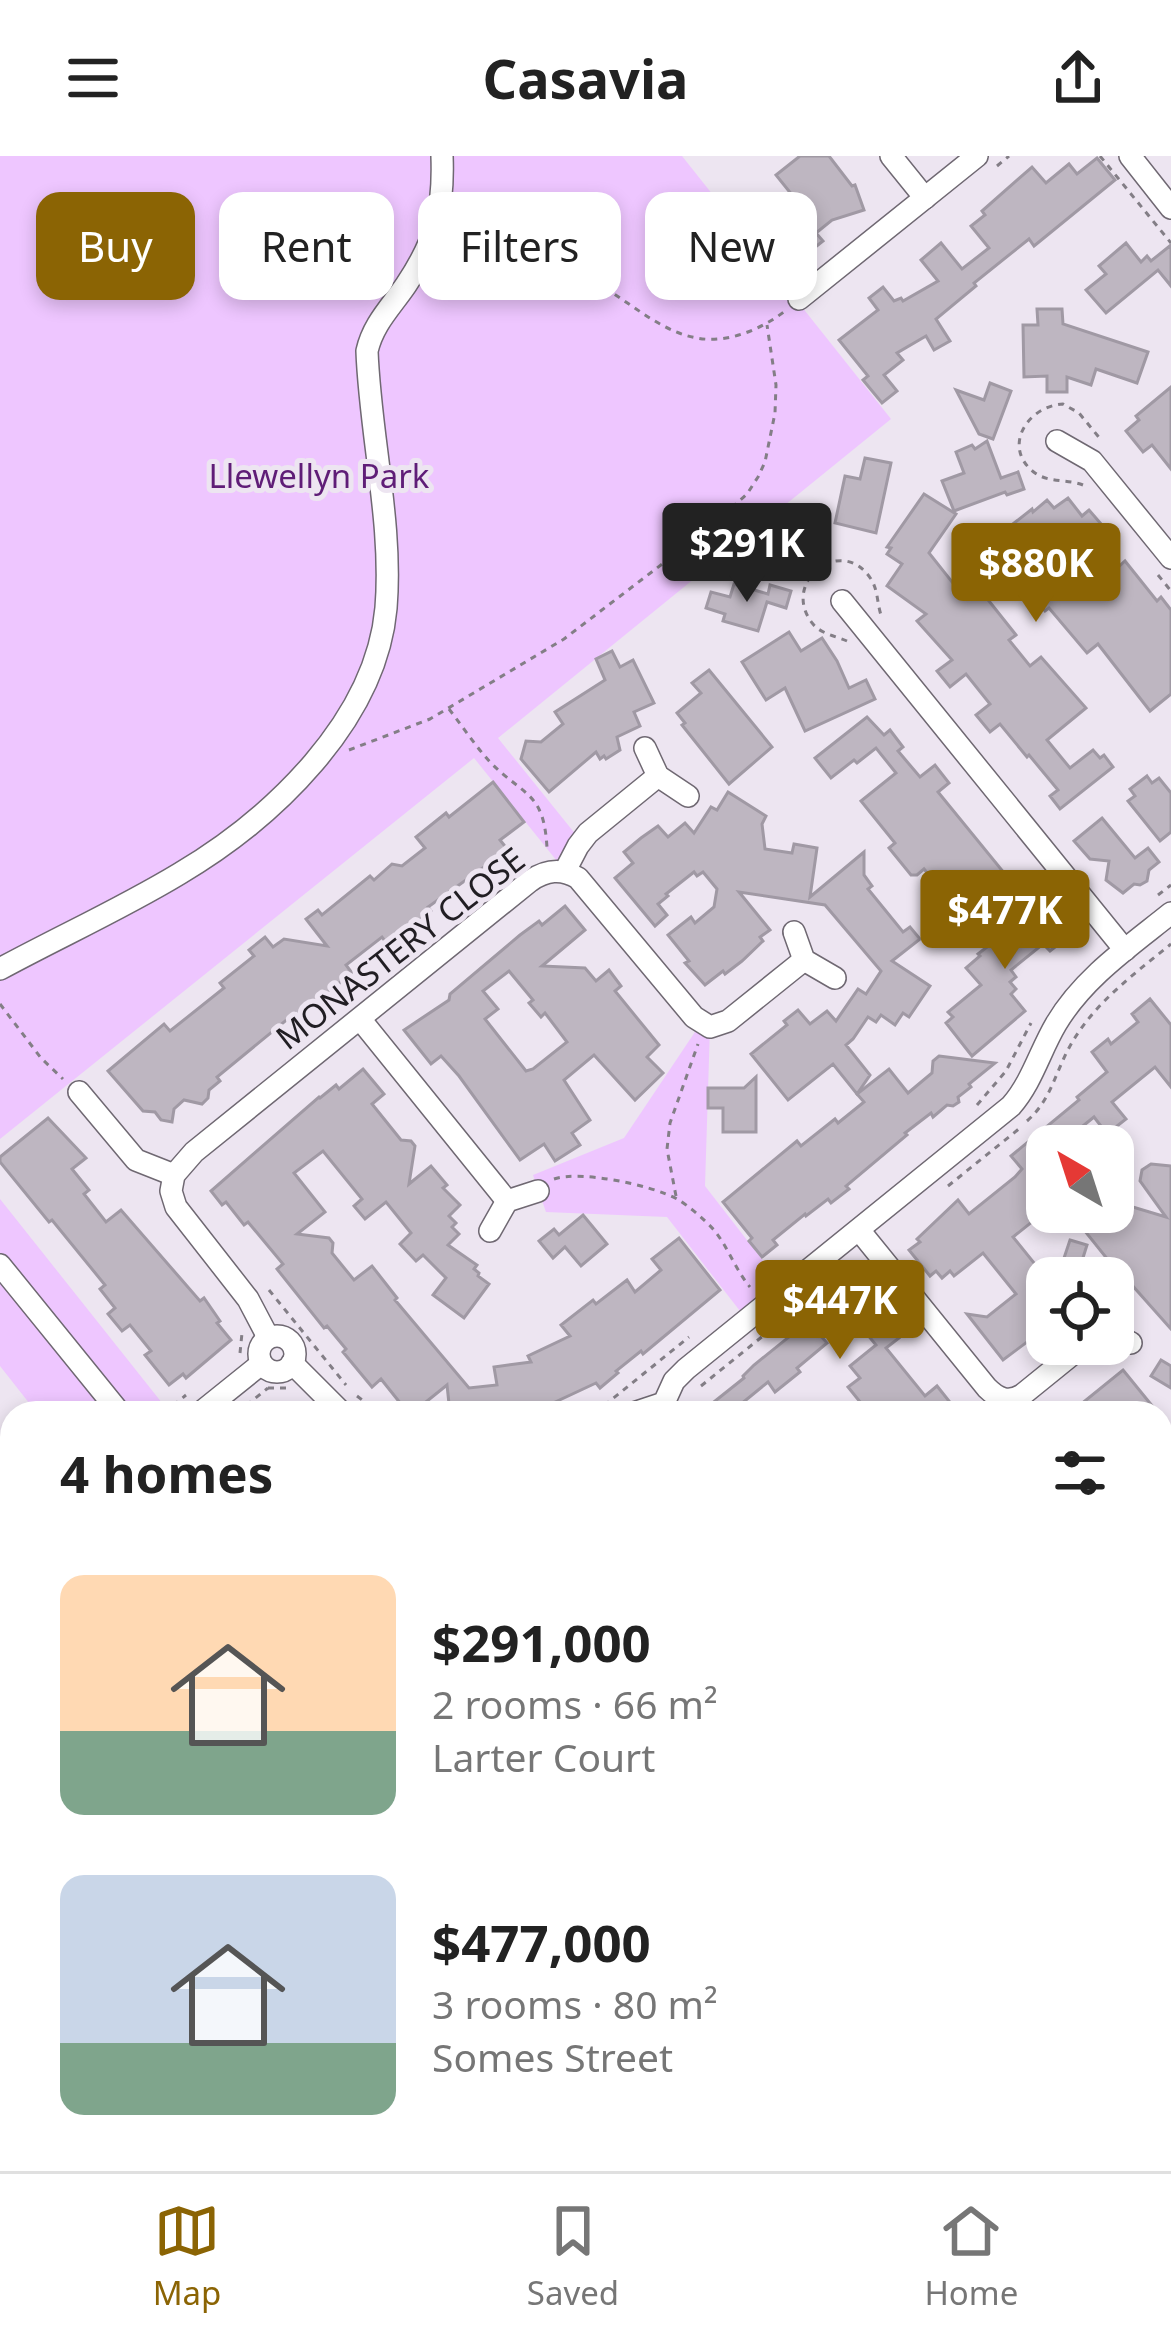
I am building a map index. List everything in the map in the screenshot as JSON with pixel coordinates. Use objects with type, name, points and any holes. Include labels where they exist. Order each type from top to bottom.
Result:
[{"type":"street","points":[[442,156],[444,192]]},
{"type":"street","points":[[891,156],[925,197]]},
{"type":"street","points":[[795,302],[977,156]]},
{"type":"street","points":[[1130,156],[1171,208]]},
{"type":"street","points":[[0,969],[198,862],[272,806],[339,730],[368,681],[386,605],[386,548],[367,351],[377,324],[418,265]]},
{"type":"street","points":[[1057,442],[1093,461],[1171,558]]},
{"type":"street","points":[[842,601],[1125,950]]},
{"type":"street","points":[[645,748],[658,776],[688,796]]},
{"type":"street","points":[[566,871],[588,832],[658,776]]},
{"type":"street","name":"MONASTERY CLOSE","points":[[174,1175],[194,1152],[544,873],[566,871],[584,883],[704,1025]]},
{"type":"street","points":[[670,1401],[674,1381],[686,1369],[1011,1106],[1076,995],[1171,914]]},
{"type":"street","points":[[794,932],[804,960],[836,978]]},
{"type":"street","points":[[704,1025],[728,1021],[804,960]]},
{"type":"street","points":[[360,1019],[507,1201]]},
{"type":"street","points":[[79,1092],[136,1160],[174,1175],[171,1191],[181,1216],[248,1300],[259,1331],[256,1368],[215,1401]]},
{"type":"street","points":[[490,1231],[507,1201],[538,1191]]},
{"type":"street","points":[[859,1230],[987,1388],[1001,1399],[1022,1395],[1059,1365]]},
{"type":"street","points":[[0,1265],[110,1401]]},
{"type":"street","points":[[256,1368],[277,1372],[292,1363],[295,1352],[290,1341],[259,1331]]},
{"type":"street","points":[[292,1363],[330,1401]]},
{"type":"path","points":[[1100,156],[1171,243]]},
{"type":"path","points":[[621,299],[682,334],[709,340],[767,325],[795,302]]},
{"type":"path","points":[[316,758],[430,719],[564,639],[708,529],[746,494],[765,462],[775,413],[767,325]]},
{"type":"path","points":[[448,708],[493,765],[532,797],[544,824],[547,855]]},
{"type":"path","points":[[0,1004],[40,1058],[79,1092]]},
{"type":"path","points":[[977,1105],[1006,1071],[1033,1019]]},
{"type":"path","points":[[676,1198],[667,1149],[670,1123],[704,1025]]},
{"type":"path","points":[[538,1191],[560,1176],[574,1176],[620,1181],[676,1198],[719,1237],[751,1288],[741,1296]]},
{"type":"path","points":[[697,1389],[863,1255]]},
{"type":"path","points":[[269,1290],[344,1383],[366,1401]]},
{"type":"path","points":[[259,1331],[242,1331],[240,1352],[268,1388]]},
{"type":"path","points":[[610,1401],[697,1331]]},
{"type":"path","points":[[252,1401],[268,1388],[291,1389]]},
{"type":"green space","name":"Llewellyn Park","points":[[0,156],[682,156],[711,192],[645,192],[645,300],[796,300],[891,419],[498,738],[581,841],[565,871],[474,758],[0,1139]]},
{"type":"green space","points":[[701,1023],[710,1027],[705,1186],[785,1289],[747,1320],[667,1217],[546,1212],[533,1175],[624,1138]]},
{"type":"green space","points":[[0,1199],[160,1401],[28,1401],[0,1366]]},
{"type":"building","points":[[800,156],[829,156],[855,185],[864,210],[832,220],[817,232],[817,192],[790,192],[776,175]]},
{"type":"building","points":[[1097,158],[1115,180],[1034,246],[1029,239],[936,319],[950,341],[934,350],[926,336],[897,353],[903,360],[884,375],[897,391],[882,403],[863,380],[868,376],[839,340],[878,310],[869,298],[883,287],[894,301],[903,301],[938,281],[921,260],[941,243],[962,269],[989,248],[971,226],[1032,167],[1046,183],[1069,164],[1077,174]]},
{"type":"building","points":[[1126,243],[1141,262],[1147,256],[1151,261],[1171,245],[1171,286],[1158,270],[1106,313],[1086,290],[1106,274],[1099,266]]},
{"type":"building","points":[[1037,309],[1062,309],[1063,324],[1148,352],[1137,383],[1096,369],[1091,385],[1067,377],[1067,392],[1047,392],[1047,376],[1024,377],[1023,325],[1038,325]]},
{"type":"building","points":[[990,383],[1011,391],[993,439],[979,434],[956,390],[984,400]]},
{"type":"building","points":[[1171,387],[1171,469],[1152,445],[1143,452],[1126,431],[1139,420],[1136,416]]},
{"type":"building","points":[[987,441],[1001,478],[1018,472],[1024,489],[954,511],[942,481],[964,473],[956,452]]},
{"type":"building","points":[[865,458],[891,463],[876,533],[835,523],[845,476],[860,479]]},
{"type":"building","points":[[924,494],[956,514],[929,553],[952,582],[995,548],[990,542],[1032,509],[1047,500],[1054,508],[1068,498],[1082,516],[1089,510],[1102,525],[1089,536],[1116,569],[1125,561],[1157,601],[1161,597],[1171,610],[1171,694],[1150,711],[1098,644],[1087,653],[1011,568],[981,591],[1016,635],[1009,640],[1030,666],[1041,657],[1086,708],[1047,740],[1070,768],[1093,750],[1113,767],[1060,809],[1050,796],[1058,790],[1029,755],[1000,724],[990,732],[976,715],[990,704],[966,674],[950,687],[937,671],[952,660],[917,621],[926,614],[887,586],[902,564],[887,554],[891,548],[887,547]]},
{"type":"building","points":[[800,506],[825,536],[782,565],[770,550],[790,529],[783,521]]},
{"type":"building","points":[[734,584],[768,594],[770,585],[791,591],[786,608],[767,602],[758,631],[723,621],[725,614],[706,608],[711,592],[730,597]]},
{"type":"building","points":[[789,632],[801,651],[822,638],[849,688],[866,680],[875,699],[805,731],[785,688],[766,700],[742,662]]},
{"type":"building","points":[[612,651],[620,667],[633,660],[654,703],[634,712],[640,726],[617,737],[620,750],[606,759],[596,752],[549,792],[521,759],[526,741],[541,742],[563,724],[555,712],[605,680],[596,659]]},
{"type":"building","points":[[709,670],[772,747],[729,784],[677,713],[701,693],[692,683]]},
{"type":"building","points":[[867,717],[884,735],[890,730],[903,747],[898,751],[920,777],[935,765],[949,783],[938,792],[1005,874],[959,912],[924,869],[911,875],[889,848],[895,843],[861,801],[896,773],[876,748],[831,778],[815,758]]},
{"type":"building","points":[[1147,776],[1152,783],[1159,778],[1171,793],[1171,832],[1160,841],[1128,801],[1135,796],[1130,789]]},
{"type":"building","points":[[493,782],[524,822],[500,840],[508,850],[428,907],[431,911],[388,945],[382,937],[346,965],[352,973],[217,1077],[220,1081],[202,1104],[184,1100],[174,1109],[172,1122],[161,1120],[155,1112],[143,1111],[108,1071],[164,1024],[170,1031],[224,988],[220,983],[254,956],[249,950],[265,937],[273,947],[284,939],[327,946],[306,919],[318,910],[322,915],[370,876],[374,880],[392,864],[402,866],[425,848],[416,837]]},
{"type":"building","points":[[728,792],[766,816],[762,824],[765,849],[792,853],[794,844],[817,848],[810,897],[864,852],[864,875],[872,886],[868,889],[903,932],[910,927],[920,939],[892,961],[930,986],[909,1017],[903,1013],[895,1025],[881,1015],[876,1022],[868,1017],[846,1045],[870,1075],[857,1094],[833,1064],[788,1100],[751,1054],[798,1010],[810,1024],[827,1011],[836,1021],[858,989],[866,994],[881,971],[825,905],[739,892],[770,930],[742,961],[705,985],[668,935],[691,917],[695,923],[714,907],[717,889],[703,872],[697,876],[694,872],[666,894],[658,904],[667,915],[655,926],[615,878],[633,863],[624,852],[641,838],[658,826],[668,837],[685,823],[694,833]]},
{"type":"building","points":[[1102,818],[1135,858],[1148,848],[1159,862],[1149,870],[1147,881],[1123,893],[1106,880],[1109,861],[1090,859],[1074,841]]},
{"type":"building","points":[[1028,878],[1072,934],[1050,951],[1043,944],[1011,970],[1016,977],[1010,982],[1016,989],[1011,994],[1025,1011],[972,1056],[946,1023],[953,1017],[948,1012],[981,985],[966,968],[978,954],[996,940],[1002,947],[1030,924],[1006,895]]},
{"type":"building","points":[[565,906],[585,930],[542,966],[585,968],[596,981],[609,970],[621,986],[615,991],[659,1045],[647,1057],[663,1073],[635,1100],[594,1055],[564,1080],[590,1120],[572,1133],[580,1145],[555,1161],[544,1144],[520,1160],[459,1076],[441,1056],[431,1064],[404,1030],[449,1000],[450,994],[520,935],[539,921],[542,925]],"holes":[[[509,971],[533,1000],[529,1003],[541,1017],[545,1013],[567,1042],[526,1071],[485,1019],[498,1009],[483,991]]]},
{"type":"building","points":[[1150,999],[1171,1025],[1171,1087],[1155,1067],[1112,1102],[1126,1119],[1118,1125],[1100,1125],[1094,1117],[1084,1125],[1049,1125],[1107,1072],[1092,1052],[1108,1039],[1111,1044],[1138,1022],[1132,1014]]},
{"type":"building","points":[[939,1056],[995,1063],[969,1084],[959,1102],[933,1117],[931,1113],[905,1133],[846,1186],[849,1189],[805,1214],[773,1240],[777,1245],[762,1257],[723,1202],[797,1141],[801,1146],[835,1119],[838,1123],[864,1102],[857,1094],[889,1069],[908,1093],[932,1073],[933,1061]]},
{"type":"building","points":[[363,1069],[384,1094],[372,1104],[401,1140],[415,1146],[409,1184],[431,1166],[447,1185],[443,1188],[460,1205],[449,1216],[459,1234],[448,1245],[477,1265],[478,1276],[489,1284],[464,1318],[433,1295],[446,1278],[423,1255],[416,1261],[400,1244],[411,1233],[386,1202],[365,1219],[354,1206],[362,1199],[323,1151],[294,1173],[325,1212],[297,1234],[329,1238],[332,1253],[354,1280],[372,1266],[469,1388],[497,1385],[494,1367],[531,1362],[528,1356],[570,1336],[561,1325],[627,1280],[635,1292],[661,1270],[652,1259],[679,1238],[720,1290],[600,1388],[596,1383],[558,1401],[449,1401],[447,1385],[427,1401],[399,1401],[381,1379],[372,1387],[277,1269],[283,1264],[248,1222],[244,1225],[211,1191],[319,1097],[336,1085],[339,1089]]},
{"type":"building","points":[[756,1077],[756,1132],[723,1132],[723,1108],[708,1108],[708,1088],[744,1088]]},
{"type":"building","points":[[48,1118],[86,1158],[72,1169],[106,1222],[121,1210],[200,1301],[204,1298],[231,1340],[186,1378],[183,1374],[169,1385],[145,1355],[151,1351],[130,1325],[122,1331],[108,1314],[115,1308],[100,1289],[105,1285],[0,1162],[0,1157]]},
{"type":"building","points":[[1026,1144],[1026,1227],[1013,1237],[1029,1257],[1026,1343],[1003,1360],[967,1314],[987,1317],[1016,1294],[983,1253],[954,1276],[950,1271],[942,1278],[936,1271],[930,1276],[909,1250],[958,1200],[969,1214],[1015,1177],[1022,1169],[1011,1156]]},
{"type":"building","points":[[1151,1164],[1171,1166],[1171,1329],[1134,1287],[1134,1257],[1106,1257],[1086,1233],[1134,1233],[1134,1207],[1166,1217],[1140,1181],[1142,1170]]},
{"type":"building","points":[[583,1215],[607,1244],[581,1266],[565,1247],[553,1258],[539,1241],[554,1229],[559,1235]]},
{"type":"building","points":[[1070,1240],[1087,1245],[1083,1257],[1064,1257]]},
{"type":"building","points":[[862,1278],[886,1308],[879,1313],[899,1338],[886,1348],[925,1396],[937,1386],[949,1401],[859,1401],[848,1387],[860,1378],[850,1366],[876,1345],[849,1312],[820,1335],[827,1343],[775,1392],[768,1382],[745,1401],[715,1401]]},
{"type":"building","points":[[1161,1360],[1171,1366],[1171,1388],[1151,1376]]},
{"type":"building","points":[[1123,1370],[1148,1401],[1085,1401]]}]
